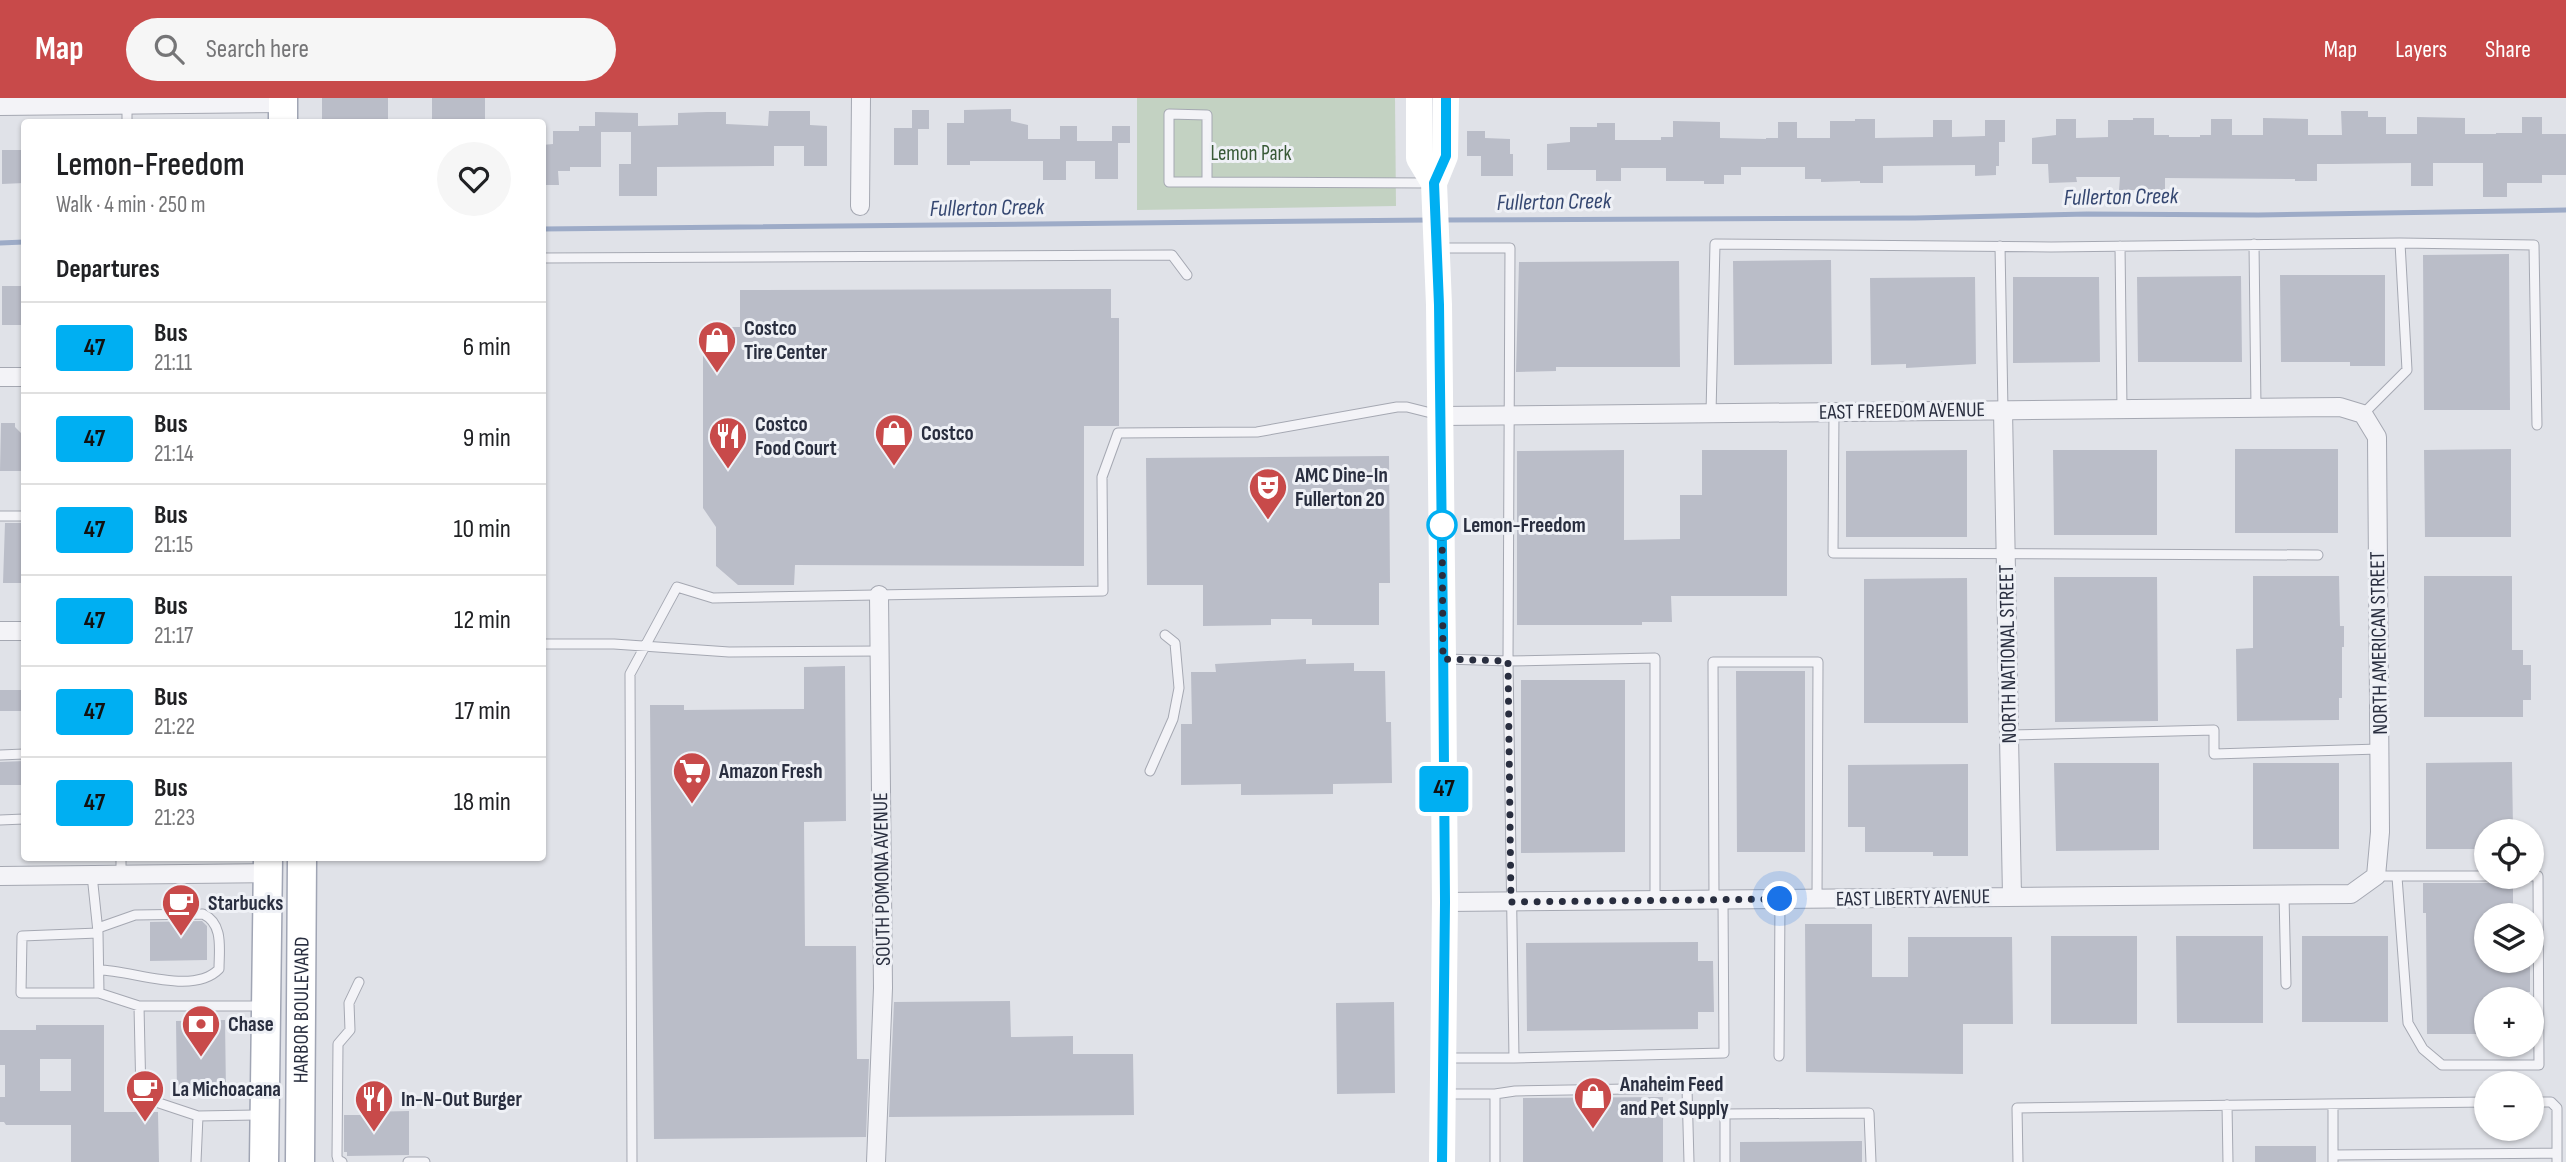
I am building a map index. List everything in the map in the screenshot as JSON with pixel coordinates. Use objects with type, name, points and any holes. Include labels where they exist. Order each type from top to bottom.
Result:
[{"type":"main road","name":"HARBOR BOULEVARD","points":[[300,1162],[302,861]]},
{"type":"main road","name":"HARBOR BOULEVARD","points":[[264,1162],[268,865]]},
{"type":"main road","points":[[268,865],[285,897],[289,984],[301,999]]},
{"type":"street","points":[[860,206],[861,98]]},
{"type":"street","points":[[1419,98],[1419,158],[1434,193],[1437,248],[1445,902],[1442,1162]]},
{"type":"street","points":[[1434,193],[1446,156],[1446,98]]},
{"type":"street","points":[[0,106],[283,108]]},
{"type":"street","points":[[0,377],[21,377]]},
{"type":"street","name":"EAST FREEDOM AVENUE","points":[[1440,416],[2340,407],[2363,414]]},
{"type":"street","name":"NORTH NATIONAL STREET","points":[[2003,410],[2012,897]]},
{"type":"street","name":"NORTH AMERICAN STREET","points":[[2363,414],[2377,437],[2380,832],[2376,876]]},
{"type":"street","name":"SOUTH POMONA AVENUE","points":[[876,1162],[883,988],[879,595]]},
{"type":"street","points":[[0,631],[21,631]]},
{"type":"street","points":[[0,876],[92,875],[121,866],[268,865]]},
{"type":"street","name":"EAST LIBERTY AVENUE","points":[[1445,902],[2351,894],[2376,876]]},
{"type":"lane","points":[[1207,182],[1207,115],[1169,114],[1169,182],[1434,193]]},
{"type":"lane","points":[[1711,413],[1715,243],[2120,246],[2400,243],[2534,245],[2537,425]]},
{"type":"lane","points":[[2363,414],[2407,370],[2400,243]]},
{"type":"lane","points":[[2254,244],[2256,408]]},
{"type":"lane","points":[[2000,246],[2003,410]]},
{"type":"lane","points":[[2120,246],[2122,409]]},
{"type":"lane","points":[[1437,248],[1510,248],[1508,661],[1514,1058]]},
{"type":"lane","points":[[546,258],[1172,255],[1187,275]]},
{"type":"lane","points":[[632,1162],[630,674],[677,587],[713,598],[1103,591],[1102,477],[1118,433],[1257,432],[1397,407],[1440,416]]},
{"type":"lane","points":[[1835,412],[1833,553],[2318,555]]},
{"type":"lane","points":[[0,516],[21,516]]},
{"type":"lane","points":[[1150,771],[1174,719],[1179,688],[1175,643],[1165,635]]},
{"type":"lane","points":[[546,644],[645,646],[729,652],[880,651]]},
{"type":"lane","points":[[1443,659],[1508,661],[1655,658],[1655,900]]},
{"type":"lane","points":[[1443,1058],[1724,1053],[1713,662],[1818,662],[1817,899]]},
{"type":"lane","points":[[2009,735],[2214,730],[2214,754],[2380,749]]},
{"type":"lane","points":[[0,755],[21,754]]},
{"type":"lane","points":[[0,820],[21,819]]},
{"type":"lane","points":[[92,875],[98,930],[99,993]]},
{"type":"lane","points":[[2376,876],[2474,876]]},
{"type":"lane","points":[[2397,877],[2408,1023],[2423,1049],[2442,1065],[2539,1065],[2538,889]]},
{"type":"lane","points":[[2284,895],[2286,984]]},
{"type":"lane","points":[[1779,1056],[1780,899]]},
{"type":"lane","points":[[99,970],[118,970],[143,979],[204,981],[219,969],[219,930],[212,918],[203,914],[135,915],[98,930],[22,936],[21,993],[99,993],[139,1006],[266,1006]]},
{"type":"lane","points":[[342,1162],[337,1156],[338,1044],[350,1030],[349,1003],[359,982]]},
{"type":"lane","points":[[139,1006],[141,1097],[198,1116],[265,1115]]},
{"type":"lane","points":[[1443,1094],[1687,1088],[1689,1162]]},
{"type":"lane","points":[[1495,1094],[1495,1162]]},
{"type":"lane","points":[[2018,1162],[2017,1108],[2474,1102]]},
{"type":"lane","points":[[2333,1104],[2333,1158],[2557,1157],[2557,1108],[2551,1102],[2544,1102]]},
{"type":"lane","points":[[2227,1105],[2228,1162]]},
{"type":"lane","points":[[1725,1162],[1725,1114],[1869,1112],[1871,1162]]},
{"type":"lane","points":[[196,1162],[198,1116]]},
{"type":"lane","points":[[408,1162],[425,1162]]},
{"type":"green space","name":"Lemon Park","points":[[1137,98],[1395,98],[1396,206],[1137,210]]},
{"type":"building","points":[[322,98],[388,98],[388,119],[322,119]]},
{"type":"building","points":[[432,98],[485,98],[485,119],[432,119]]},
{"type":"building","points":[[1011,109],[1011,121],[1028,125],[1028,139],[1060,139],[1060,126],[1077,126],[1077,141],[1112,141],[1112,126],[1130,126],[1130,143],[1118,143],[1118,179],[1095,179],[1095,161],[1066,161],[1066,180],[1043,180],[1043,161],[970,161],[970,165],[947,165],[947,123],[964,123],[964,110]]},
{"type":"building","points":[[912,110],[929,110],[929,129],[918,129],[918,165],[894,165],[894,128],[912,128]]},
{"type":"building","points":[[769,111],[810,111],[810,125],[827,126],[827,166],[804,166],[804,146],[774,146],[774,166],[657,167],[657,196],[619,196],[619,164],[631,164],[631,132],[601,132],[601,167],[570,167],[570,171],[558,171],[559,185],[546,185],[546,145],[553,144],[553,131],[579,131],[579,126],[595,126],[595,112],[638,113],[638,126],[678,125],[678,113],[726,112],[726,124],[768,126]]},
{"type":"building","points":[[2341,111],[2368,111],[2368,117],[2386,117],[2386,134],[2417,134],[2417,117],[2465,118],[2465,134],[2522,133],[2522,117],[2542,117],[2542,134],[2566,134],[2566,175],[2542,175],[2542,183],[2507,183],[2507,197],[2483,197],[2483,163],[2433,163],[2433,186],[2411,186],[2411,163],[2317,164],[2317,181],[2165,178],[2165,190],[2119,190],[2120,177],[2076,177],[2077,182],[2049,183],[2048,164],[2032,164],[2032,138],[2056,135],[2056,119],[2076,119],[2076,138],[2108,137],[2108,120],[2133,118],[2154,118],[2154,135],[2169,137],[2211,135],[2211,119],[2232,119],[2232,135],[2263,135],[2263,118],[2308,119],[2308,135],[2342,135]]},
{"type":"building","points":[[1875,119],[1875,138],[1933,137],[1933,120],[1952,120],[1952,137],[1985,136],[1985,120],[2005,120],[2005,142],[1999,142],[1999,166],[1996,166],[1996,175],[1975,176],[1975,165],[1883,166],[1883,183],[1821,182],[1821,179],[1805,179],[1805,167],[1741,167],[1741,175],[1724,175],[1724,184],[1666,181],[1666,168],[1621,168],[1621,181],[1596,181],[1596,170],[1547,170],[1547,144],[1570,142],[1570,127],[1597,127],[1597,123],[1615,123],[1615,140],[1661,140],[1661,137],[1673,137],[1673,121],[1720,122],[1720,138],[1766,139],[1778,138],[1778,122],[1797,122],[1797,138],[1830,138],[1830,121]]},
{"type":"building","points":[[1467,131],[1485,131],[1485,138],[1510,139],[1513,176],[1481,176],[1481,156],[1467,156]]},
{"type":"building","points":[[2,150],[21,150],[21,183],[2,184]]},
{"type":"building","points":[[2509,254],[2510,410],[2424,410],[2423,255]]},
{"type":"building","points":[[1831,260],[1832,364],[1734,365],[1733,261]]},
{"type":"building","points":[[1679,261],[1680,367],[1556,367],[1556,371],[1516,372],[1519,262]]},
{"type":"building","points":[[2280,275],[2385,275],[2385,366],[2350,366],[2350,362],[2281,362]]},
{"type":"building","points":[[2241,276],[2242,362],[2138,362],[2137,277]]},
{"type":"building","points":[[1975,277],[1976,364],[1906,368],[1906,364],[1871,365],[1870,278]]},
{"type":"building","points":[[2013,277],[2099,277],[2100,362],[2013,363]]},
{"type":"building","points":[[2,286],[21,286],[21,325],[2,325]]},
{"type":"building","name":"Costco","points":[[1111,289],[1111,318],[1119,318],[1119,426],[1084,426],[1084,566],[795,565],[794,585],[738,585],[716,566],[716,527],[703,508],[703,327],[740,327],[740,290]]},
{"type":"building","points":[[1,423],[15,423],[21,433],[21,471],[0,471]]},
{"type":"building","points":[[2235,449],[2338,449],[2338,533],[2235,533]]},
{"type":"building","points":[[2511,449],[2511,537],[2425,537],[2424,450]]},
{"type":"building","points":[[1624,450],[1624,540],[1680,539],[1680,495],[1702,495],[1702,450],[1787,450],[1787,596],[1671,596],[1672,622],[1642,622],[1642,625],[1517,625],[1517,451]]},
{"type":"building","points":[[1967,450],[1967,537],[1846,537],[1846,451]]},
{"type":"building","points":[[2053,450],[2157,450],[2157,535],[2054,535]]},
{"type":"building","name":"AMC Dine-In Fullerton 20","points":[[1389,456],[1390,583],[1379,583],[1379,625],[1312,625],[1312,619],[1271,619],[1271,625],[1203,626],[1203,585],[1147,585],[1146,458]]},
{"type":"building","points":[[5,523],[21,523],[21,583],[3,583]]},
{"type":"building","points":[[2253,576],[2339,576],[2340,626],[2344,626],[2344,647],[2339,720],[2237,721],[2236,649],[2253,648]]},
{"type":"building","points":[[2424,576],[2512,576],[2512,650],[2523,650],[2523,665],[2531,665],[2531,700],[2523,700],[2523,717],[2424,717]]},
{"type":"building","points":[[2054,577],[2157,577],[2158,721],[2055,722]]},
{"type":"building","points":[[1967,578],[1968,723],[1864,723],[1864,579]]},
{"type":"building","points":[[1306,659],[1306,664],[1354,663],[1354,671],[1385,671],[1386,722],[1391,722],[1392,783],[1333,784],[1333,794],[1241,795],[1241,784],[1181,785],[1181,724],[1192,724],[1191,672],[1216,672],[1215,664]]},
{"type":"building","points":[[845,666],[846,821],[804,822],[805,946],[856,946],[857,1059],[869,1059],[866,1137],[654,1139],[650,705],[684,705],[684,710],[804,709],[804,667]]},
{"type":"building","points":[[1736,671],[1805,671],[1805,852],[1737,852]]},
{"type":"building","points":[[1521,680],[1625,680],[1625,852],[1521,853]]},
{"type":"building","points":[[0,690],[21,690],[21,711],[0,711]]},
{"type":"building","points":[[21,761],[21,785],[0,785],[0,762]]},
{"type":"building","points":[[2512,762],[2513,819],[2474,819],[2474,849],[2426,849],[2426,763]]},
{"type":"building","points":[[2054,763],[2159,763],[2159,850],[2056,851]]},
{"type":"building","points":[[2253,763],[2339,763],[2339,849],[2253,849]]},
{"type":"building","points":[[1968,764],[1968,856],[1933,856],[1933,852],[1865,852],[1865,827],[1848,827],[1848,765]]},
{"type":"building","points":[[2423,883],[2474,883],[2474,889],[2513,889],[2513,903],[2474,903],[2474,973],[2530,973],[2530,987],[2474,987],[2474,1034],[2427,1034],[2426,913],[2423,913]]},
{"type":"building","name":"Starbucks","points":[[202,921],[207,926],[207,960],[150,961],[150,922]]},
{"type":"building","points":[[1805,924],[1872,924],[1872,977],[1908,977],[1908,937],[2012,937],[2013,1024],[1963,1024],[1963,1074],[1806,1072]]},
{"type":"building","points":[[2051,936],[2137,936],[2137,1024],[2051,1024]]},
{"type":"building","points":[[2176,936],[2263,936],[2263,1023],[2177,1023]]},
{"type":"building","points":[[2302,936],[2388,936],[2388,1022],[2302,1022]]},
{"type":"building","points":[[1698,942],[1698,961],[1713,961],[1714,1012],[1698,1012],[1698,1029],[1527,1031],[1526,943]]},
{"type":"building","points":[[1010,1001],[1011,1037],[1073,1036],[1073,1054],[1133,1054],[1134,1115],[889,1117],[894,1002]]},
{"type":"building","points":[[1394,1002],[1395,1093],[1337,1094],[1336,1003]]},
{"type":"building","points":[[225,1020],[226,1093],[177,1093],[176,1021]]},
{"type":"building","points":[[36,1025],[104,1025],[104,1112],[158,1112],[159,1162],[71,1162],[71,1125],[6,1125],[0,1122],[0,1097],[5,1097],[5,1065],[0,1065],[0,1030],[36,1030]],"holes":[[[40,1059],[71,1059],[71,1091],[40,1091]]]},
{"type":"building","name":"Anaheim Feed and Pet Supply","points":[[1663,1097],[1663,1162],[1523,1162],[1523,1098]]},
{"type":"building","name":"In-N-Out Burger","points":[[409,1111],[409,1155],[347,1156],[347,1152],[344,1152],[344,1115]]},
{"type":"building","points":[[1862,1141],[1862,1162],[1740,1162],[1740,1142]]},
{"type":"building","points":[[2255,1146],[2316,1146],[2316,1162],[2255,1162]]},
{"type":"waterway","name":"Fullerton Creek","points":[[1442,220],[2258,215],[2566,210]]},
{"type":"waterway","name":"Fullerton Creek","points":[[546,229],[1429,220]]},
{"type":"waterway","name":"Fullerton Creek","points":[[0,243],[21,242]]},
{"type":"bus line","name":"47","points":[[1442,1162],[1445,902],[1443,632],[1439,305],[1434,183],[1446,156],[1446,98]]},
{"type":"place","name":"Costco Tire Center","points":[[717,374]]},
{"type":"place","name":"Costco","points":[[894,467]]},
{"type":"place","name":"Costco Food Court","points":[[728,470]]},
{"type":"place","name":"AMC Dine-In Fullerton 20","points":[[1268,521]]},
{"type":"place","name":"Lemon-Freedom","points":[[1442,525]]},
{"type":"place","name":"Amazon Fresh","points":[[692,805]]},
{"type":"place","name":"Starbucks","points":[[181,937]]},
{"type":"place","name":"Chase","points":[[201,1058]]},
{"type":"place","name":"La Michoacana","points":[[145,1123]]},
{"type":"place","name":"Anaheim Feed and Pet Supply","points":[[1593,1130]]},
{"type":"place","name":"In-N-Out Burger","points":[[374,1133]]},
{"type":"route","points":[[1442,525],[1443,659],[1508,661],[1511,902],[1780,899]]}]
